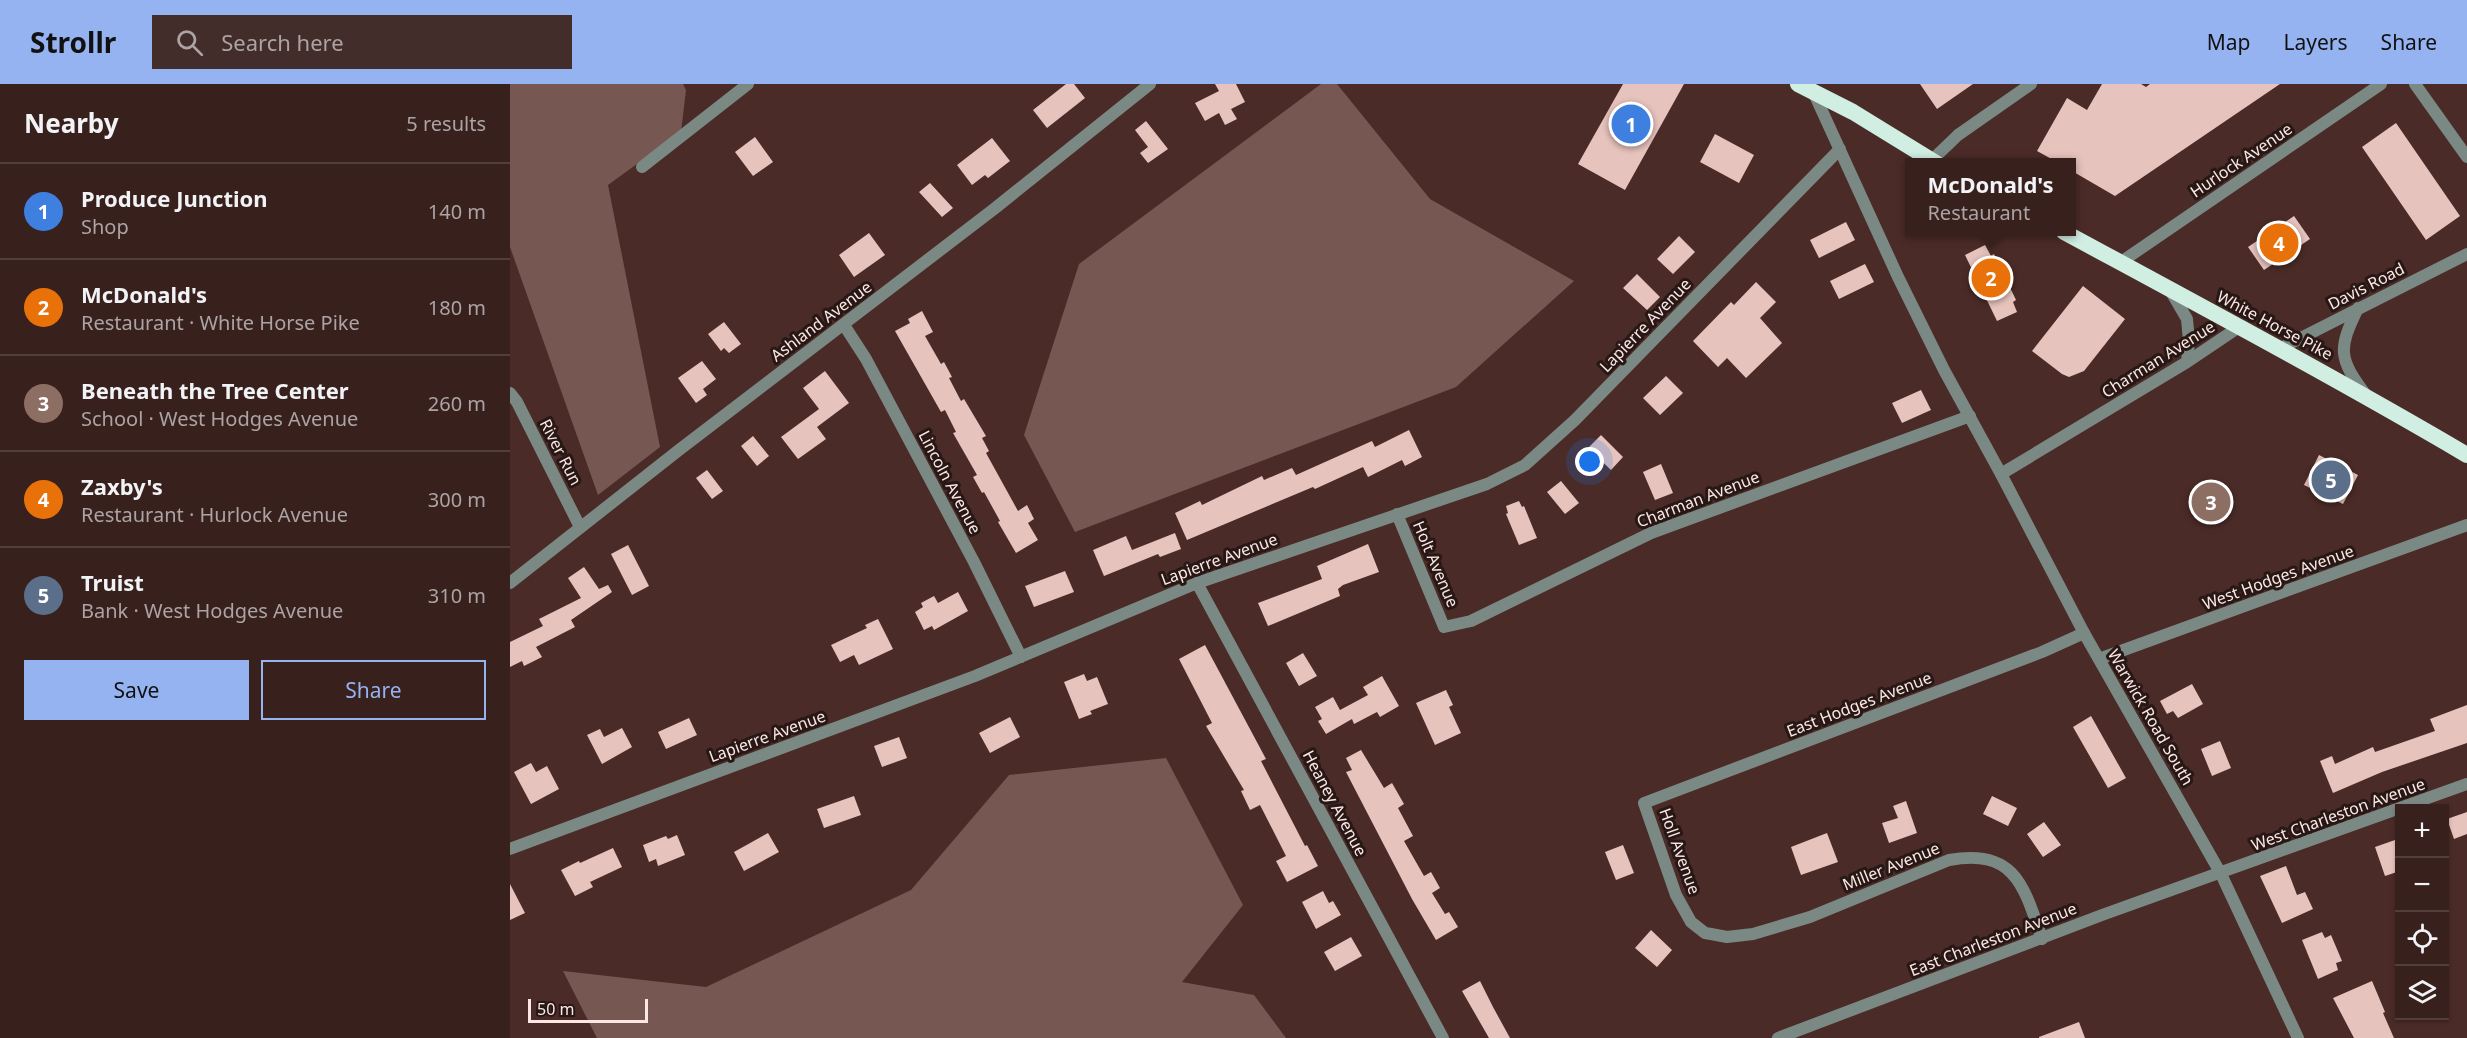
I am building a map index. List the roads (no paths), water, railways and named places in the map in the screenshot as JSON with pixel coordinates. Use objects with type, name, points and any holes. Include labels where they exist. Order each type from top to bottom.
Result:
[{"type":"highway","points":[[1798,84],[1812,89],[1853,112],[1929,158]]},
{"type":"highway","name":"White Horse Pike","points":[[2073,236],[2281,348],[2467,454]]},
{"type":"street","points":[[642,167],[748,84]]},
{"type":"street","name":"Ashland Avenue","points":[[510,583],[844,325],[1150,84]]},
{"type":"street","points":[[1937,158],[1958,135],[2031,84]]},
{"type":"street","name":"Hurlock Avenue","points":[[2121,262],[2381,84]]},
{"type":"street","points":[[2415,84],[2467,157]]},
{"type":"street","name":"Warwick Road South","points":[[1812,89],[1898,277],[2084,633],[2221,874],[2298,1038]]},
{"type":"street","name":"Lapierre Avenue","points":[[510,849],[1021,657],[1197,583],[1487,484],[1525,465],[1583,412],[1840,149]]},
{"type":"street","name":"Davis Road","points":[[2281,348],[2467,254]]},
{"type":"street","points":[[2169,289],[2187,319],[2189,341],[2187,362]]},
{"type":"street","points":[[2359,308],[2345,338],[2344,362],[2367,396]]},
{"type":"street","name":"Lincoln Avenue","points":[[844,325],[866,359],[974,562],[1021,657]]},
{"type":"street","name":"Charman Avenue","points":[[2001,474],[2187,362],[2239,327]]},
{"type":"street","name":"River Run","points":[[510,393],[517,402],[580,527]]},
{"type":"street","name":"Charman Avenue","points":[[1444,627],[1472,621],[1651,533],[1970,416]]},
{"type":"street","name":"Holt Avenue","points":[[1397,514],[1444,627]]},
{"type":"street","name":"West Hodges Avenue","points":[[2099,659],[2467,525]]},
{"type":"street","name":"Heaney Avenue","points":[[1197,583],[1443,1038]]},
{"type":"street","name":"East Hodges Avenue","points":[[1644,803],[2042,652],[2084,633]]},
{"type":"street","name":"West Charleston Avenue","points":[[2221,874],[2467,784]]},
{"type":"street","name":"Holl Avenue","points":[[1644,803],[1676,895],[1691,922],[1705,933],[1711,934]]},
{"type":"street","name":"Miller Avenue","points":[[1711,934],[1726,937],[1753,934],[1810,916],[1949,860],[1970,856],[1986,858],[2015,875],[2022,886],[2042,939]]},
{"type":"street","name":"East Charleston Avenue","points":[[1778,1038],[2221,874]]},
{"type":"place","name":"Produce Junction","points":[[1631,124]]},
{"type":"place","name":"Zaxby's","points":[[2279,243]]},
{"type":"place","name":"McDonald's","points":[[1991,278]]},
{"type":"place","name":"Truist","points":[[2331,480]]},
{"type":"place","name":"Beneath the Tree Center","points":[[2211,502]]}]
